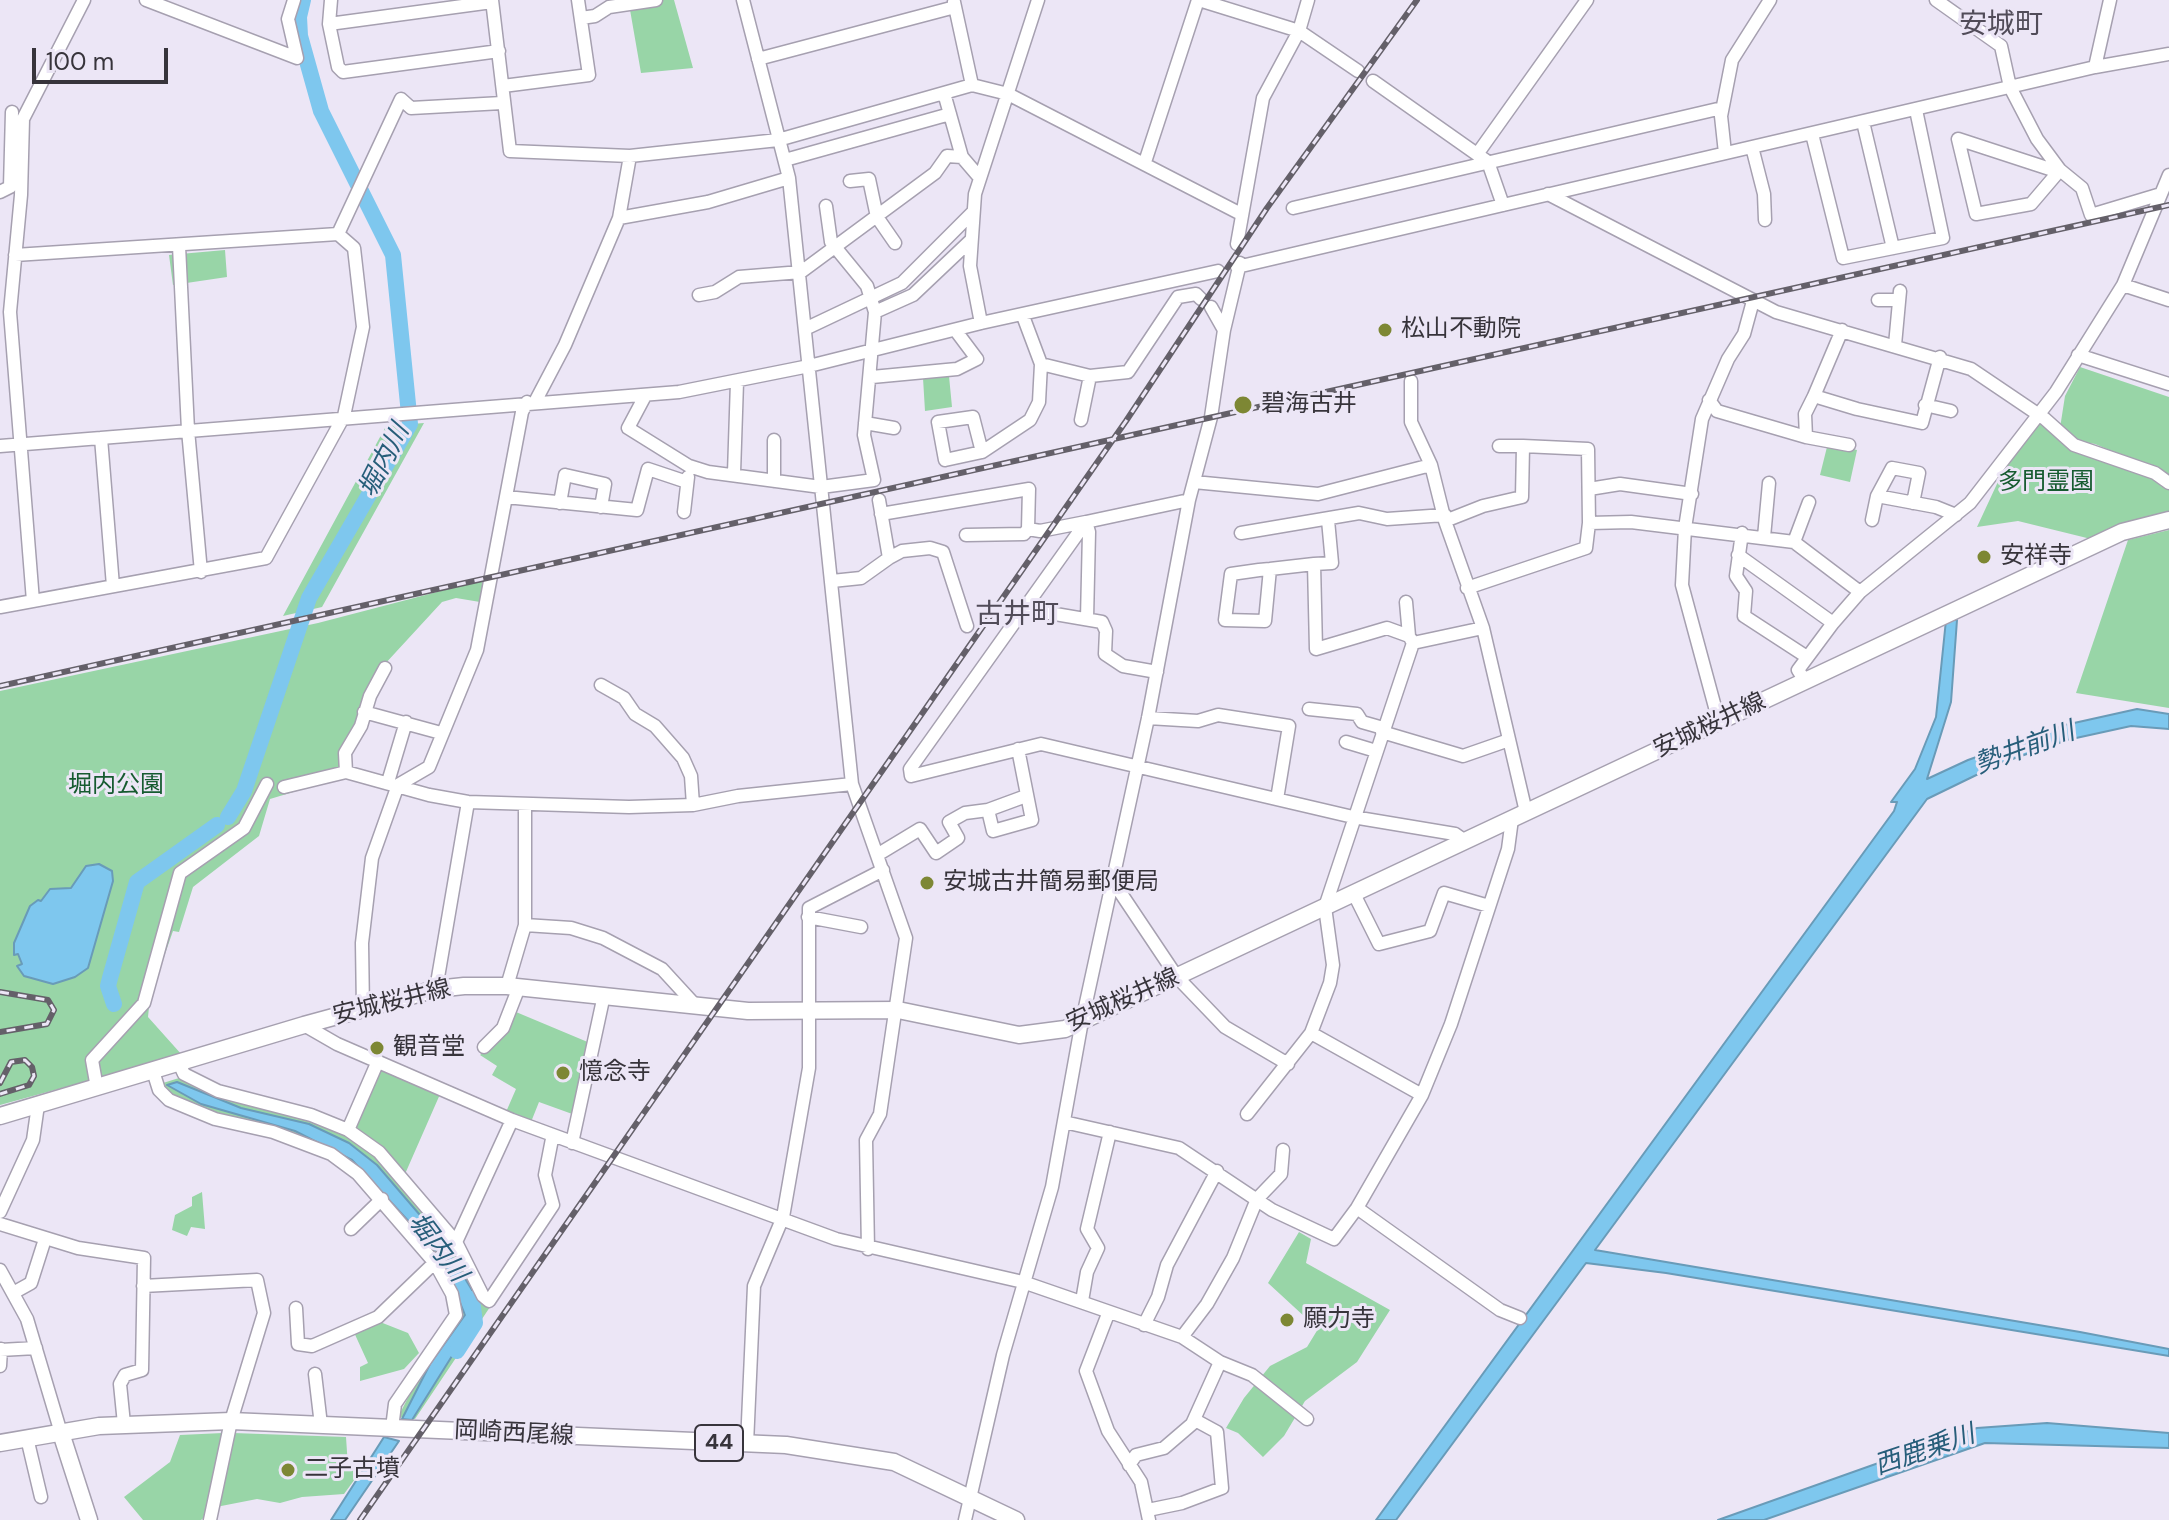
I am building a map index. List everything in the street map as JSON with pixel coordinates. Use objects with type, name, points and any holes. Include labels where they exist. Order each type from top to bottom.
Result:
[{"type":"main road","name":"安城桜井線","points":[[0,1116],[436,989],[513,986],[748,1011],[898,1010],[1019,1035],[1054,1031],[1177,977],[2122,532],[2169,520]]},
{"type":"main road","name":"岡崎西尾線","points":[[0,1443],[124,1424],[231,1421],[786,1445],[894,1462],[972,1496],[1016,1520]]},
{"type":"main road","points":[[61,1433],[89,1520]]},
{"type":"street","points":[[0,192],[10,187],[13,113],[84,0]]},
{"type":"street","points":[[146,0],[297,58],[288,19],[294,0]]},
{"type":"street","points":[[331,0],[329,24],[338,67],[343,72],[499,51]]},
{"type":"street","points":[[503,86],[589,75],[578,0]]},
{"type":"street","points":[[581,18],[595,16],[609,7],[656,0]]},
{"type":"street","points":[[743,0],[789,178],[852,784],[906,938],[898,985],[898,1010],[885,1069],[880,1114],[866,1140],[868,1249]]},
{"type":"street","points":[[981,323],[970,266],[972,213],[980,178],[1038,0]]},
{"type":"street","points":[[1145,162],[1199,0],[1299,31],[1358,71]]},
{"type":"street","points":[[1237,244],[1263,98],[1299,31],[1308,0]]},
{"type":"street","points":[[1483,157],[1587,0]]},
{"type":"street","points":[[1725,153],[1722,108],[1732,60],[1770,0]]},
{"type":"street","points":[[1936,0],[2001,46],[2010,87],[2037,139],[2058,170],[2082,188],[2091,215],[2161,194]]},
{"type":"street","points":[[2095,67],[2110,0]]},
{"type":"street","points":[[329,24],[492,1],[510,151],[630,156],[778,140],[972,85],[1008,94],[1241,214]]},
{"type":"street","points":[[758,59],[955,4],[972,85]]},
{"type":"street","points":[[965,1520],[1023,1282],[1052,1187],[1082,1021],[1148,718],[1189,500],[1211,417],[1224,330],[1239,265],[2095,67],[2169,54]]},
{"type":"street","points":[[1373,81],[1483,157],[1503,205]]},
{"type":"street","points":[[944,93],[962,157],[980,178]]},
{"type":"street","points":[[338,234],[401,99],[411,108],[502,103]]},
{"type":"street","points":[[1293,208],[1483,157],[1722,108]]},
{"type":"street","points":[[1812,134],[1843,258],[1943,238],[1916,110]]},
{"type":"street","points":[[13,113],[15,255],[10,312],[33,601]]},
{"type":"street","points":[[785,160],[950,114]]},
{"type":"street","points":[[1863,122],[1893,248]]},
{"type":"street","points":[[1958,139],[2058,170],[2031,204],[1976,214],[1958,139]]},
{"type":"street","points":[[1752,147],[1764,194],[1765,220]]},
{"type":"street","points":[[423,793],[441,733],[477,650],[522,412],[565,345],[619,218],[630,156]]},
{"type":"street","points":[[699,295],[715,292],[739,277],[801,272],[935,173],[947,156],[962,157]]},
{"type":"street","points":[[1805,681],[1798,670],[1860,592],[1956,515],[1981,490],[2038,415],[2123,285],[2169,175]]},
{"type":"street","points":[[619,218],[708,202],[789,178]]},
{"type":"street","points":[[850,181],[869,179],[877,217],[895,243]]},
{"type":"street","points":[[1548,194],[1776,312],[1940,357],[1982,375],[2074,445],[2155,473],[2169,483]]},
{"type":"street","points":[[645,396],[628,428],[689,466],[708,472],[734,473],[821,487],[874,480],[864,435],[872,377],[875,312],[867,286],[835,249],[826,206]]},
{"type":"street","points":[[807,328],[902,283],[972,213]]},
{"type":"street","points":[[0,607],[266,558],[344,416],[363,327],[354,248],[338,234],[15,255]]},
{"type":"street","points":[[875,312],[913,295],[970,241]]},
{"type":"street","points":[[179,246],[188,430],[201,572]]},
{"type":"street","points":[[0,446],[344,416],[645,396],[737,382],[981,323],[1218,271]]},
{"type":"street","points":[[2123,285],[2169,300]]},
{"type":"street","points":[[1041,364],[1090,376],[1128,372],[1178,297],[1196,294],[1224,330]]},
{"type":"street","points":[[1878,300],[1900,295],[1895,345]]},
{"type":"street","points":[[1719,722],[1682,585],[1685,528],[1702,419],[1744,334],[1753,301]]},
{"type":"street","points":[[982,452],[1030,420],[1039,402],[1041,364],[1023,316]]},
{"type":"street","points":[[1806,437],[1805,414],[1842,330]]},
{"type":"street","points":[[872,377],[957,369],[977,359],[956,331]]},
{"type":"street","points":[[2078,355],[2169,384]]},
{"type":"street","points":[[1814,396],[1922,423],[1940,357]]},
{"type":"street","points":[[1081,420],[1090,376]]},
{"type":"street","points":[[1064,1122],[1179,1148],[1301,1226],[1334,1239],[1357,1208],[1422,1095],[1451,1024],[1519,816],[1509,740],[1483,628],[1467,588],[1431,465],[1411,422],[1411,381]]},
{"type":"street","points":[[734,473],[737,382]]},
{"type":"street","points":[[1709,400],[1717,411],[1806,437],[1849,445]]},
{"type":"street","points":[[1925,405],[1951,411]]},
{"type":"street","points":[[865,423],[894,428]]},
{"type":"street","points":[[101,438],[113,586]]},
{"type":"street","points":[[774,440],[774,481]]},
{"type":"street","points":[[1467,588],[1586,548],[1589,523],[1588,449],[1499,446]]},
{"type":"street","points":[[1241,533],[1359,513],[1387,519],[1445,518],[1522,497],[1523,446]]},
{"type":"street","points":[[1194,482],[1318,494],[1431,465]]},
{"type":"street","points":[[684,512],[689,466]]},
{"type":"street","points":[[1872,520],[1877,496],[1892,468],[1919,473],[1913,503]]},
{"type":"street","points":[[506,497],[637,510],[648,469],[687,482]]},
{"type":"street","points":[[560,503],[565,475],[605,484],[601,507]]},
{"type":"street","points":[[1764,537],[1769,483]]},
{"type":"street","points":[[1589,489],[1620,484],[1692,494]]},
{"type":"street","points":[[881,514],[1029,489],[1028,529],[1024,534],[966,535]]},
{"type":"street","points":[[1877,496],[1956,515]]},
{"type":"street","points":[[879,500],[889,558]]},
{"type":"street","points":[[1028,529],[1040,531],[1189,500]]},
{"type":"street","points":[[1794,542],[1809,502]]},
{"type":"street","points":[[1270,569],[1265,621],[1225,620],[1231,574],[1270,569],[1314,564],[1332,563],[1328,520]]},
{"type":"street","points":[[1086,522],[909,773],[914,777],[1041,744],[1353,817],[1455,834],[1465,841]]},
{"type":"street","points":[[1086,522],[1089,532],[1087,619]]},
{"type":"street","points":[[1589,523],[1631,522],[1742,533],[1794,542],[1860,592]]},
{"type":"street","points":[[1742,533],[1736,576],[1746,591],[1744,616],[1807,657]]},
{"type":"street","points":[[832,581],[861,578],[902,551],[930,548],[943,552],[967,626]]},
{"type":"street","points":[[1738,555],[1833,623]]},
{"type":"street","points":[[1314,564],[1316,649],[1387,628],[1411,640],[1483,628]]},
{"type":"street","points":[[1247,1114],[1311,1033],[1333,965],[1325,907],[1411,640],[1406,602]]},
{"type":"street","points":[[1026,609],[1102,622],[1106,631],[1105,654],[1123,666],[1157,672]]},
{"type":"street","points":[[346,772],[345,753],[361,726],[364,712],[385,668]]},
{"type":"street","points":[[601,685],[624,698],[635,714],[655,726],[683,758],[691,776],[693,805]]},
{"type":"street","points":[[1309,709],[1357,714],[1362,722],[1463,756],[1509,740]]},
{"type":"street","points":[[364,712],[441,733]]},
{"type":"street","points":[[1148,718],[1198,721],[1218,715],[1289,726],[1277,799]]},
{"type":"street","points":[[363,1010],[362,943],[372,858],[393,784],[406,722]]},
{"type":"street","points":[[1346,742],[1376,751]]},
{"type":"street","points":[[988,810],[993,831],[1032,820],[1018,749]]},
{"type":"street","points":[[393,784],[429,767]]},
{"type":"street","points":[[284,787],[346,772],[468,802],[525,806],[693,805],[738,796],[852,784]]},
{"type":"street","points":[[97,1088],[91,1066],[94,1054],[136,1015],[144,1003],[180,873],[244,828],[267,784]]},
{"type":"street","points":[[877,855],[920,829],[936,853],[958,838],[949,822],[965,813],[988,810],[1026,796]]},
{"type":"street","points":[[436,989],[468,802]]},
{"type":"street","points":[[484,1047],[503,1028],[525,925],[525,806]]},
{"type":"street","points":[[747,1444],[754,1286],[783,1217],[809,1068],[812,1010],[809,908],[883,870]]},
{"type":"street","points":[[1112,880],[1177,977],[1225,1027],[1288,1064]]},
{"type":"street","points":[[1354,894],[1379,944],[1430,931],[1444,893],[1489,906]]},
{"type":"street","points":[[808,917],[861,927]]},
{"type":"street","points":[[525,925],[571,928],[603,938],[662,969],[696,1006]]},
{"type":"street","points":[[572,1143],[604,995]]},
{"type":"street","points":[[304,1025],[337,1044],[512,1120],[868,1249],[1023,1282],[1082,1301],[1108,1314],[1182,1337],[1220,1362],[1252,1375],[1307,1419]]},
{"type":"street","points":[[1311,1033],[1422,1095]]},
{"type":"street","points":[[348,1130],[378,1061]]},
{"type":"street","points":[[179,1063],[184,1074],[218,1091],[271,1103],[348,1130],[379,1152],[456,1242],[489,1301],[553,1205],[545,1175],[552,1139]]},
{"type":"street","points":[[153,1071],[159,1090],[169,1100],[215,1119],[273,1132],[331,1154],[358,1174],[382,1199],[435,1263],[452,1294],[456,1315],[395,1404],[400,1428]]},
{"type":"street","points":[[0,1212],[33,1140],[38,1105]]},
{"type":"street","points":[[296,1308],[298,1344],[312,1346],[378,1317],[456,1242],[512,1120]]},
{"type":"street","points":[[1082,1301],[1087,1272],[1098,1248],[1087,1229],[1110,1132]]},
{"type":"street","points":[[1182,1337],[1207,1304],[1233,1258],[1257,1199],[1281,1174],[1283,1150]]},
{"type":"street","points":[[1144,1325],[1158,1297],[1167,1265],[1217,1171]]},
{"type":"street","points":[[351,1229],[382,1199]]},
{"type":"street","points":[[1357,1208],[1500,1310],[1520,1318]]},
{"type":"street","points":[[0,1224],[78,1248],[144,1258],[142,1370],[125,1375],[120,1384],[124,1424]]},
{"type":"street","points":[[13,1293],[31,1283],[45,1239]]},
{"type":"street","points":[[0,1271],[13,1293],[36,1348],[61,1433]]},
{"type":"street","points":[[143,1286],[257,1280],[264,1313],[231,1421],[210,1520]]},
{"type":"street","points":[[1108,1314],[1086,1371],[1108,1431],[1141,1482],[1148,1515],[1222,1488],[1216,1429],[1195,1420]]},
{"type":"street","points":[[0,1366],[0,1350],[36,1348]]},
{"type":"street","points":[[1129,1465],[1136,1455],[1164,1448],[1195,1420],[1220,1362]]},
{"type":"street","points":[[315,1374],[321,1425]]},
{"type":"street","points":[[27,1438],[41,1497]]},
{"type":"green space","points":[[674,0],[693,68],[641,73],[629,4]]},
{"type":"green space","points":[[225,250],[227,277],[173,285],[169,255]]},
{"type":"green space","points":[[2080,367],[2169,397],[2169,475],[2095,444],[2079,441],[2060,428],[2065,396]]},
{"type":"green space","points":[[949,376],[952,407],[925,411],[923,378]]},
{"type":"green space","name":"多門霊園","points":[[2040,421],[2065,445],[2155,476],[2169,486],[2169,514],[2139,519],[2091,539],[2018,521],[1977,527],[2009,458]]},
{"type":"green space","points":[[424,423],[322,607],[283,616],[386,426]]},
{"type":"green space","points":[[1828,443],[1857,450],[1850,482],[1820,475]]},
{"type":"green space","points":[[2169,530],[2169,708],[2076,693],[2128,540]]},
{"type":"green space","name":"堀内公園","points":[[483,580],[485,589],[480,602],[456,598],[442,602],[384,665],[343,777],[270,799],[259,836],[193,887],[179,932],[173,931],[150,997],[148,1017],[182,1055],[0,1105],[0,691],[318,623]]},
{"type":"green space","points":[[516,1012],[590,1043],[575,1115],[539,1102],[531,1122],[506,1112],[516,1089],[492,1075],[497,1066],[480,1055],[502,1037]]},
{"type":"green space","points":[[378,1065],[441,1092],[405,1174],[355,1130]]},
{"type":"green space","points":[[179,1078],[219,1095],[292,1112],[337,1130],[369,1149],[448,1240],[480,1300],[490,1307],[415,1419],[398,1417],[458,1301],[357,1167],[189,1104],[168,1092],[163,1083]]},
{"type":"green space","points":[[202,1192],[205,1229],[191,1227],[187,1236],[172,1230],[175,1215],[192,1206],[192,1197]]},
{"type":"green space","points":[[1299,1232],[1311,1239],[1306,1263],[1390,1310],[1357,1362],[1305,1401],[1284,1436],[1263,1457],[1238,1433],[1226,1428],[1244,1398],[1270,1366],[1307,1347],[1318,1329],[1268,1283]]},
{"type":"green space","points":[[375,1320],[408,1333],[419,1353],[404,1369],[360,1381],[360,1367],[368,1363],[352,1328]]},
{"type":"green space","points":[[223,1433],[206,1516],[201,1520],[143,1520],[124,1497],[170,1462],[180,1435]]},
{"type":"green space","name":"二子古墳","points":[[233,1433],[346,1437],[348,1467],[363,1468],[344,1494],[302,1497],[280,1503],[257,1499],[216,1507]]},
{"type":"water","name":"勢井前川","points":[[1946,620],[1957,620],[1951,702],[1927,779],[1968,760],[2065,725],[2137,709],[2169,714],[2169,729],[2131,726],[2067,740],[2001,763],[1927,799],[1595,1250],[2080,1332],[2169,1349],[2169,1356],[1666,1273],[1586,1263],[1396,1520],[1376,1520],[1894,811],[1897,802],[1891,802],[1915,769],[1936,717]]},
{"type":"water","points":[[99,864],[112,871],[113,881],[88,968],[75,977],[53,984],[24,976],[17,966],[22,964],[18,954],[14,955],[14,943],[30,906],[41,901],[50,889],[71,888],[86,866]]},
{"type":"water","points":[[177,1082],[241,1108],[309,1124],[349,1143],[377,1165],[444,1243],[437,1252],[352,1160],[295,1131],[201,1104],[167,1085]]},
{"type":"water","points":[[450,1254],[472,1290],[477,1316],[412,1420],[402,1419],[430,1364],[465,1315],[443,1260]]},
{"type":"water","name":"西鹿乗川","points":[[2047,1423],[2169,1433],[2169,1448],[1985,1443],[1764,1520],[1718,1520],[1977,1428]]},
{"type":"water","points":[[384,1437],[399,1441],[345,1520],[331,1520]]},
{"type":"waterway","name":"堀内川","points":[[228,817],[244,791],[309,598],[410,424],[393,255],[321,111],[300,36],[299,17],[303,0]]},
{"type":"waterway","name":"堀内川","points":[[114,1004],[108,986],[137,882],[217,825]]},
{"type":"waterway","name":"堀内川","points":[[457,1351],[475,1323],[472,1299]]},
{"type":"railway","points":[[360,1520],[1126,421],[1267,208],[1417,0]]},
{"type":"railway","points":[[0,686],[2169,205]]},
{"type":"railway","points":[[0,992],[48,1000],[54,1010],[47,1024],[0,1032]]},
{"type":"railway","points":[[0,1083],[11,1062],[25,1060],[32,1067],[34,1076],[29,1085],[0,1094]]},
{"type":"place","name":"松山不動院","points":[[1385,330]]},
{"type":"place","name":"碧海古井","points":[[1243,405]]},
{"type":"place","name":"安祥寺","points":[[1984,557]]},
{"type":"place","name":"安城古井簡易郵便局","points":[[927,883]]},
{"type":"place","name":"観音堂","points":[[377,1048]]},
{"type":"place","name":"憶念寺","points":[[563,1073]]},
{"type":"place","name":"願力寺","points":[[1287,1320]]},
{"type":"place","name":"二子古墳","points":[[288,1470]]},
{"type":"district","name":"安城町","points":[[2001,26]]},
{"type":"district","name":"古井町","points":[[1017,616]]}]
